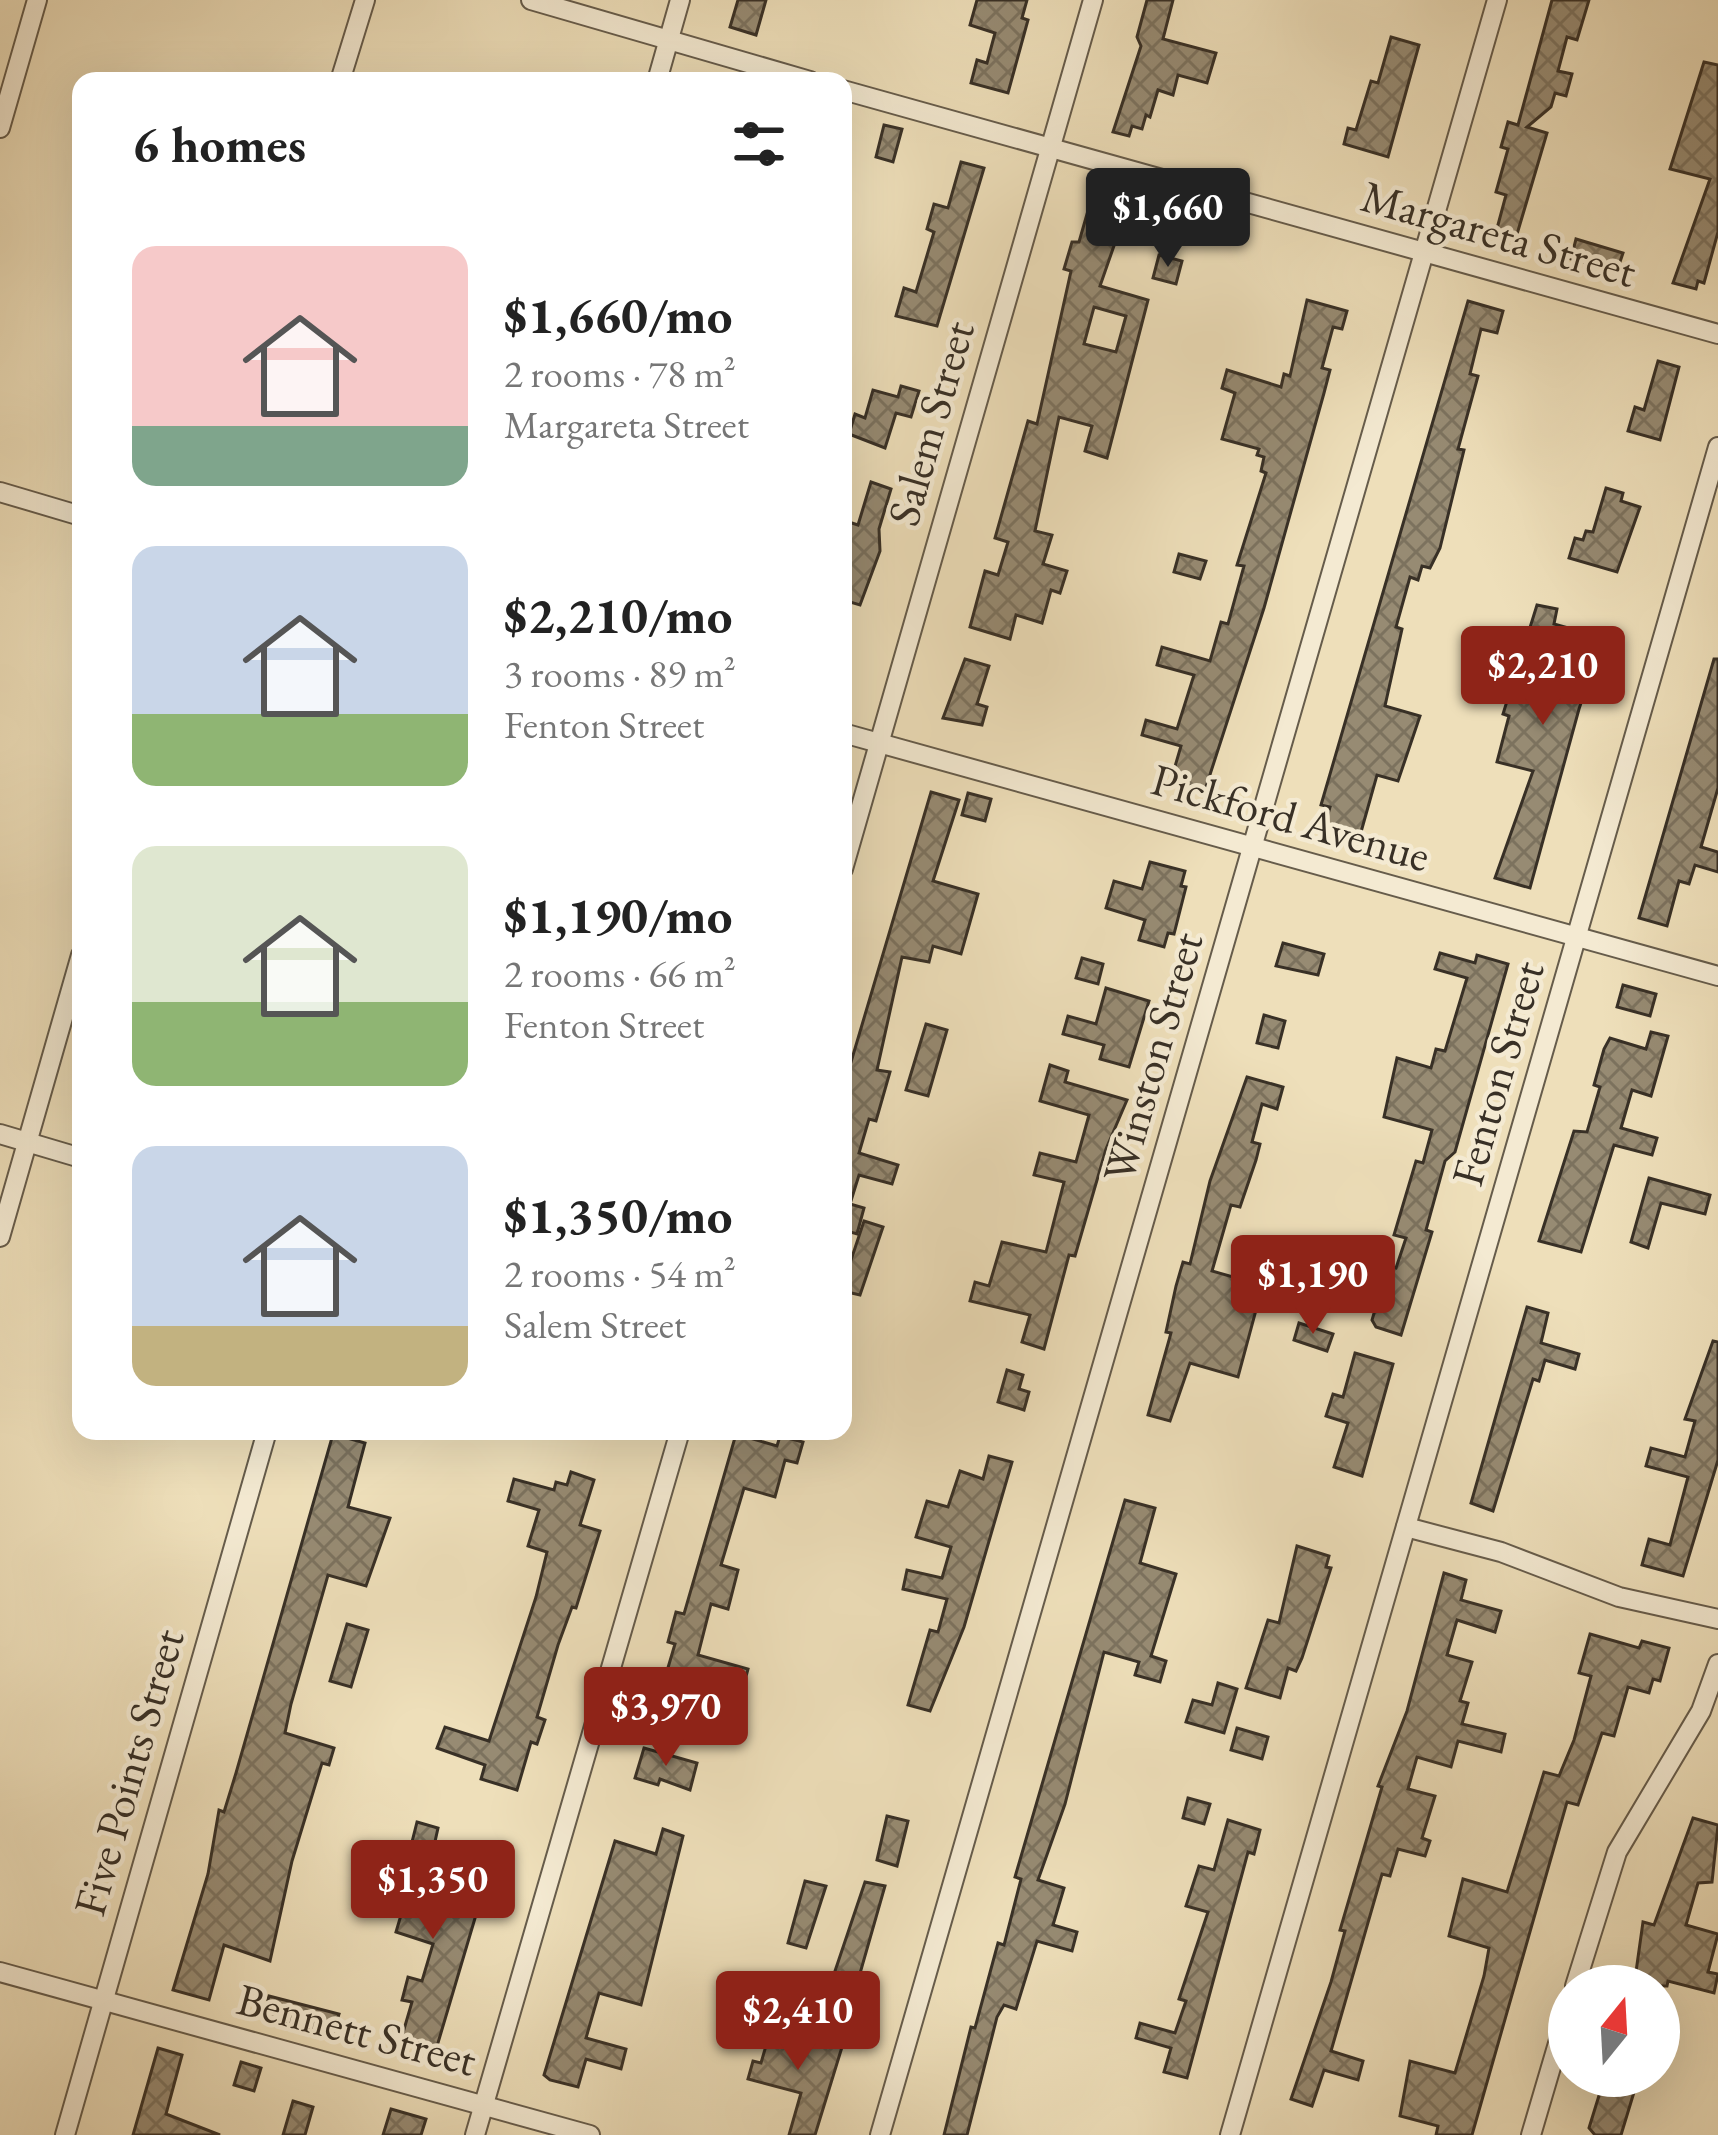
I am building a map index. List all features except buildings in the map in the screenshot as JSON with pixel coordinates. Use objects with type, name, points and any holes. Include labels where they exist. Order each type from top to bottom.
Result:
[{"type":"street","points":[[0,128],[37,0]]},
{"type":"street","points":[[343,72],[365,0]]},
{"type":"street","points":[[531,0],[778,72]]},
{"type":"street","points":[[659,72],[680,0]]},
{"type":"street","name":"Salem Street","points":[[852,837],[1093,0]]},
{"type":"street","name":"Winston Street","points":[[880,2135],[1497,0]]},
{"type":"street","name":"Margareta Street","points":[[852,93],[1718,334]]},
{"type":"street","name":"Fenton Street","points":[[1231,2135],[1718,447]]},
{"type":"street","points":[[0,493],[72,513]]},
{"type":"street","name":"Pickford Avenue","points":[[852,736],[1718,976]]},
{"type":"street","points":[[0,1237],[72,986]]},
{"type":"street","points":[[0,1134],[72,1155]]},
{"type":"street","name":"Five Points Street","points":[[65,2135],[264,1440]]},
{"type":"street","points":[[475,2135],[677,1440]]},
{"type":"street","points":[[1406,1527],[1546,1567],[1619,1597],[1718,1619]]},
{"type":"street","points":[[1582,1965],[1617,1852],[1701,1711],[1718,1664]]},
{"type":"street","name":"Bennett Street","points":[[0,1972],[590,2135]]},
{"type":"street","points":[[1531,2135],[1548,2077]]}]
